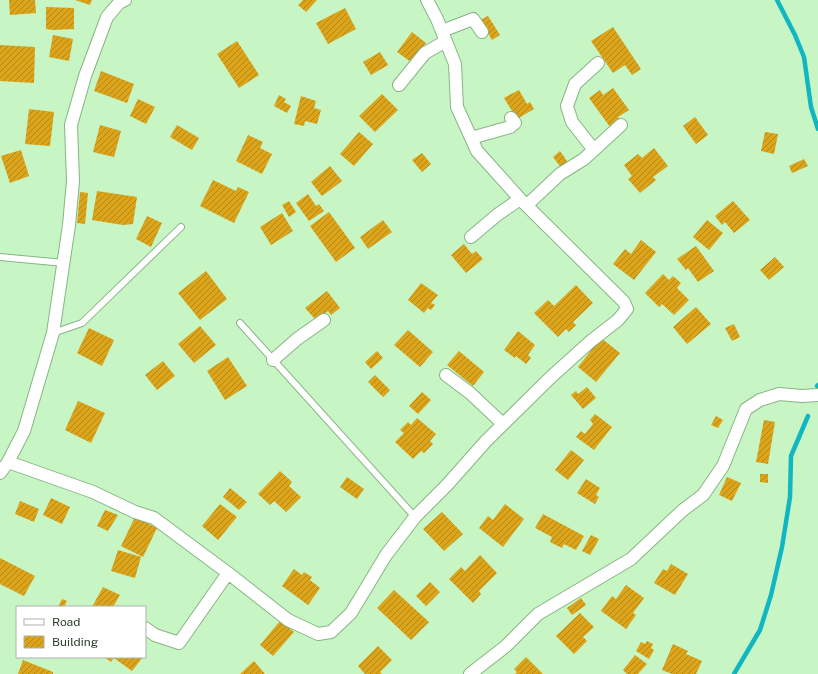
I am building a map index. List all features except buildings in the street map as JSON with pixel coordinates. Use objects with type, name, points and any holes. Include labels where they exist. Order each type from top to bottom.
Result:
[{"type":"street","points":[[0,473],[8,462],[24,431],[53,333],[69,225],[73,181],[71,124],[85,76],[107,17],[119,3],[125,0]]},
{"type":"street","points":[[8,462],[93,492],[136,512],[154,518],[228,572],[288,620],[318,634],[331,632],[351,613],[386,555],[415,517],[447,485],[486,441],[551,377],[591,341],[618,320],[626,309],[624,302],[523,202],[477,151],[457,107],[455,64],[427,0]]},
{"type":"street","points":[[399,85],[425,53],[444,36],[473,19],[482,32]]},
{"type":"street","points":[[594,150],[572,122],[567,106],[575,84],[598,63]]},
{"type":"street","points":[[471,138],[510,126],[515,123],[511,118]]},
{"type":"street","points":[[471,237],[497,215],[523,202],[560,174],[584,159],[621,125]]},
{"type":"street","points":[[273,360],[297,339],[324,320]]},
{"type":"street","points":[[446,375],[470,393],[503,424]]},
{"type":"street","points":[[470,674],[506,646],[538,614],[631,559],[683,510],[704,495],[723,466],[746,409],[760,400],[779,394],[802,396],[818,395]]},
{"type":"street","points":[[146,629],[155,635],[179,643],[228,572]]},
{"type":"lane","points":[[53,333],[82,323],[181,227]]},
{"type":"lane","points":[[0,257],[64,263]]},
{"type":"lane","points":[[240,323],[415,517]]},
{"type":"waterway","points":[[777,0],[795,35],[804,57],[811,107],[818,129]]},
{"type":"waterway","points":[[734,674],[760,630],[771,595],[782,547],[790,497],[791,456],[808,416]]}]
